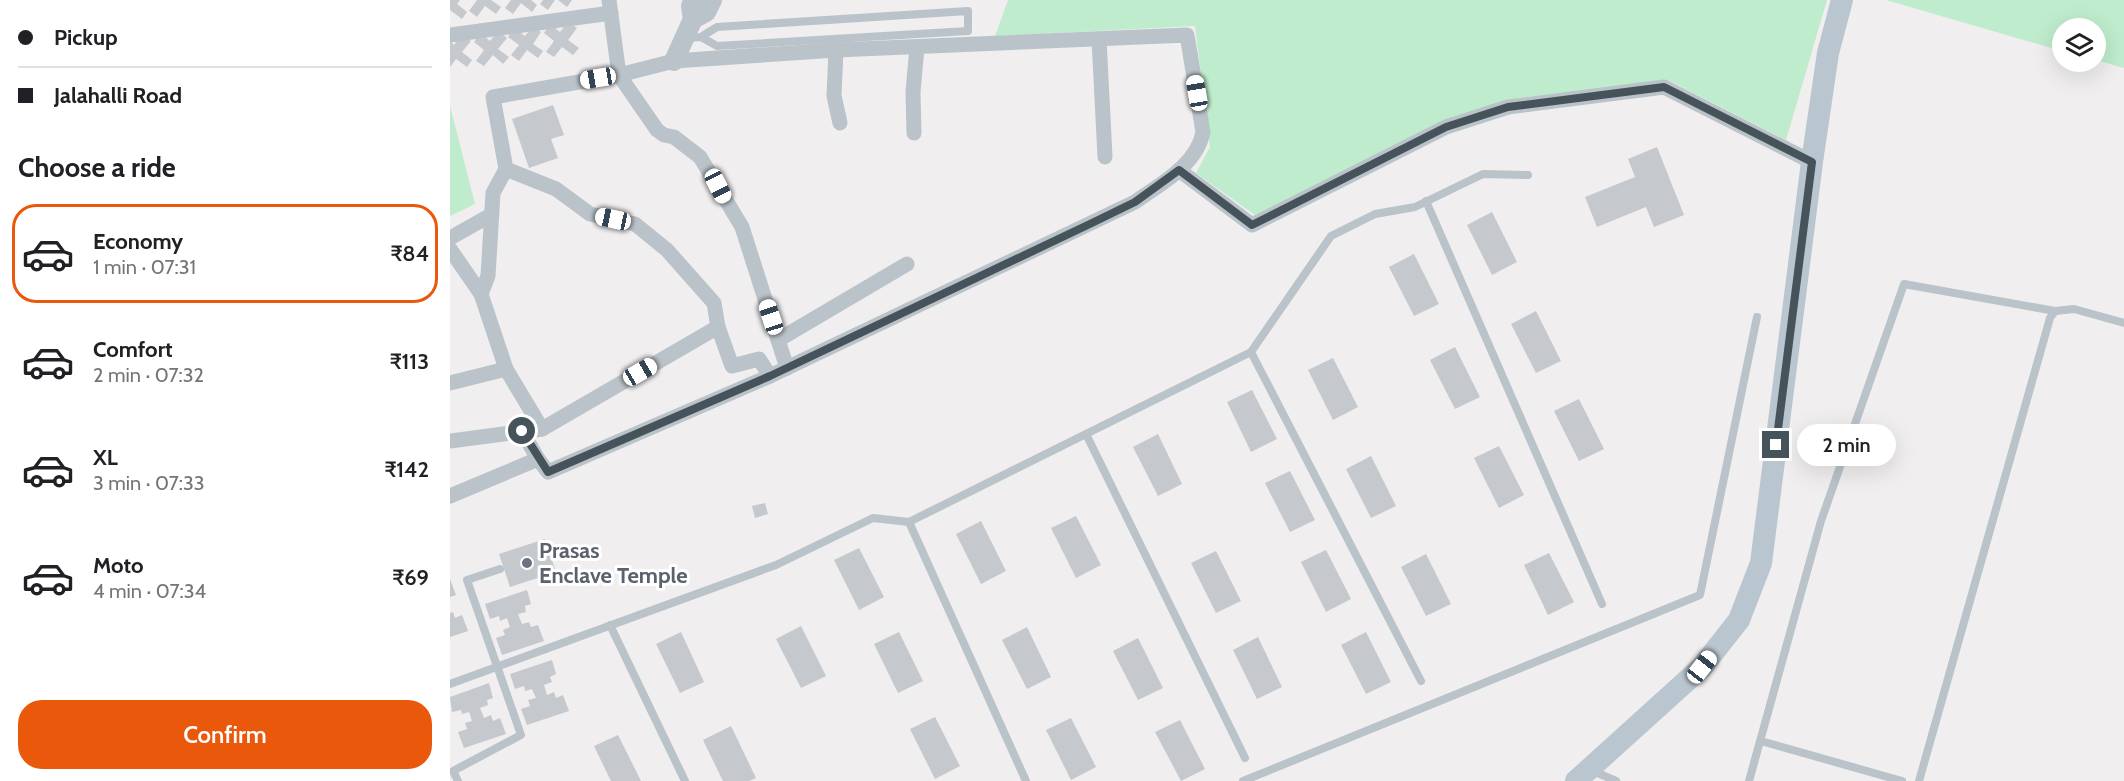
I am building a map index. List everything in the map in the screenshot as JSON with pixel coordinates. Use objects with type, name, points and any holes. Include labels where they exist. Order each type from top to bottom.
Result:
[{"type":"main road","points":[[1583,775],[1702,667],[1739,620],[1761,563],[1812,162],[1828,53],[1842,0]]},
{"type":"street","points":[[674,61],[693,38],[694,9],[706,12],[712,0]]},
{"type":"street","points":[[450,35],[610,7],[619,75],[657,130],[690,147],[710,171],[734,217],[742,227],[788,368]]},
{"type":"street","points":[[481,294],[488,276],[493,193],[506,169],[493,97],[619,75],[674,61],[836,50],[1187,35],[1203,132],[1201,145],[1179,170],[1135,202],[788,368],[548,472],[522,431]]},
{"type":"street","points":[[1100,39],[1105,157]]},
{"type":"street","points":[[914,133],[913,92],[917,46]]},
{"type":"street","points":[[836,50],[834,96],[840,123]]},
{"type":"street","points":[[1179,170],[1252,225],[1446,127],[1508,107],[1664,87],[1812,162]]},
{"type":"street","points":[[506,169],[556,189],[590,214],[635,224],[667,250],[714,303],[718,327],[732,366],[759,359],[770,376]]},
{"type":"street","points":[[450,238],[491,215]]},
{"type":"street","points":[[450,249],[481,294],[506,369],[542,429]]},
{"type":"street","points":[[778,340],[908,264]]},
{"type":"street","points":[[450,441],[542,429],[718,327]]},
{"type":"street","points":[[450,383],[506,369]]},
{"type":"street","points":[[450,496],[538,459]]},
{"type":"lane","points":[[968,11],[968,31],[717,46],[693,38],[717,27],[968,11]]},
{"type":"lane","points":[[450,684],[776,565],[873,518],[909,522],[1251,352],[1331,236],[1375,214],[1415,207],[1483,174],[1528,176]]},
{"type":"lane","points":[[1426,201],[1602,604]]},
{"type":"lane","points":[[1749,781],[1821,521],[1904,284],[2055,311],[2074,309],[2124,322]]},
{"type":"lane","points":[[1919,781],[2044,337],[2055,311]]},
{"type":"lane","points":[[1243,781],[1700,595],[1758,317]]},
{"type":"lane","points":[[1251,352],[1421,681]]},
{"type":"lane","points":[[1086,434],[1245,758]]},
{"type":"lane","points":[[909,522],[1026,781]]},
{"type":"lane","points":[[458,781],[453,771],[520,735],[467,579],[500,569]]},
{"type":"lane","points":[[610,625],[686,781]]},
{"type":"lane","points":[[1761,741],[1902,781]]},
{"type":"lane","points":[[1583,775],[1616,781]]},
{"type":"green space","points":[[1008,0],[1827,0],[1786,140],[1670,81],[1506,102],[1255,215],[1196,173],[1210,147],[1195,26],[995,36]]},
{"type":"green space","points":[[1886,0],[2124,0],[2124,68],[2106,63],[2106,18],[2052,18],[2052,48]]},
{"type":"green space","points":[[450,106],[475,204],[450,216]]},
{"type":"building","points":[[450,0],[460,0],[457,4],[467,12],[462,19],[450,10]]},
{"type":"building","points":[[477,0],[491,0],[501,7],[496,14],[485,6],[477,17],[469,11]]},
{"type":"building","points":[[511,0],[531,0],[537,5],[532,12],[521,3],[513,14],[505,8]]},
{"type":"building","points":[[543,0],[555,0],[548,10],[540,4]]},
{"type":"building","points":[[558,0],[572,0],[567,7]]},
{"type":"building","points":[[568,22],[577,28],[568,40],[579,48],[573,55],[562,47],[554,57],[546,52],[554,41],[544,33],[550,24],[560,32]]},
{"type":"building","points":[[533,26],[541,32],[533,44],[543,51],[538,58],[527,50],[519,61],[511,55],[519,45],[508,37],[514,28],[525,36]]},
{"type":"building","points":[[498,31],[507,38],[498,49],[509,57],[503,64],[493,55],[484,66],[476,61],[484,50],[474,42],[480,33],[490,41]]},
{"type":"building","points":[[462,34],[471,41],[462,52],[472,60],[467,67],[456,59],[450,67],[450,41],[454,45]]},
{"type":"building","points":[[553,105],[564,135],[551,139],[558,158],[529,168],[512,119]]},
{"type":"building","points":[[1657,147],[1684,215],[1654,227],[1646,207],[1597,227],[1585,197],[1635,177],[1628,159]]},
{"type":"building","points":[[1492,212],[1517,262],[1492,275],[1467,225]]},
{"type":"building","points":[[1414,254],[1439,304],[1414,316],[1389,267]]},
{"type":"building","points":[[1536,311],[1561,361],[1536,373],[1511,324]]},
{"type":"building","points":[[1455,347],[1480,397],[1455,409],[1430,360]]},
{"type":"building","points":[[1333,358],[1358,407],[1333,420],[1308,370]]},
{"type":"building","points":[[1252,390],[1277,439],[1251,452],[1227,402]]},
{"type":"building","points":[[1579,399],[1604,449],[1579,461],[1554,411]]},
{"type":"building","points":[[1158,434],[1182,484],[1158,496],[1133,447]]},
{"type":"building","points":[[1499,446],[1524,495],[1499,508],[1474,458]]},
{"type":"building","points":[[1371,456],[1396,506],[1371,518],[1346,469]]},
{"type":"building","points":[[1290,471],[1315,520],[1290,532],[1265,483]]},
{"type":"building","points":[[765,503],[768,514],[755,518],[752,506]]},
{"type":"building","points":[[1076,516],[1101,565],[1076,578],[1051,528]]},
{"type":"building","points":[[981,521],[1006,571],[981,584],[956,534]]},
{"type":"building","name":"Prasas Enclave Temple","points":[[545,539],[556,572],[510,587],[499,554]]},
{"type":"building","points":[[859,548],[884,597],[859,610],[834,560]]},
{"type":"building","points":[[1326,550],[1351,599],[1326,612],[1301,562]]},
{"type":"building","points":[[1216,551],[1241,601],[1216,613],[1191,563]]},
{"type":"building","points":[[1549,553],[1574,602],[1548,615],[1524,565]]},
{"type":"building","points":[[1426,554],[1451,604],[1426,616],[1401,567]]},
{"type":"building","points":[[450,579],[456,595],[450,597]]},
{"type":"building","points":[[527,590],[531,604],[525,606],[526,612],[518,614],[522,624],[529,622],[531,627],[538,625],[544,641],[502,655],[496,638],[505,635],[503,630],[510,627],[507,618],[500,621],[499,616],[490,619],[485,604]]},
{"type":"building","points":[[453,612],[455,618],[462,615],[468,631],[450,637],[450,613]]},
{"type":"building","points":[[801,626],[826,676],[801,688],[776,639]]},
{"type":"building","points":[[1027,627],[1051,677],[1027,689],[1002,640]]},
{"type":"building","points":[[681,632],[704,682],[680,693],[656,644]]},
{"type":"building","points":[[899,632],[923,681],[898,693],[874,644]]},
{"type":"building","points":[[1366,632],[1391,682],[1366,694],[1341,645]]},
{"type":"building","points":[[1258,637],[1282,687],[1257,699],[1233,650]]},
{"type":"building","points":[[1138,638],[1163,688],[1138,700],[1113,651]]},
{"type":"building","points":[[552,660],[556,674],[550,677],[552,682],[544,685],[547,695],[554,692],[556,698],[563,695],[569,711],[527,725],[521,709],[530,706],[528,700],[536,698],[532,689],[525,691],[524,686],[515,689],[510,674]]},
{"type":"building","points":[[489,683],[493,698],[487,700],[488,705],[480,708],[484,718],[491,715],[493,721],[500,718],[506,734],[464,748],[458,732],[467,729],[465,723],[472,721],[469,712],[462,714],[461,710],[452,712],[450,697]]},
{"type":"building","points":[[935,717],[960,766],[935,779],[910,729]]},
{"type":"building","points":[[1071,718],[1096,767],[1071,780],[1046,730]]},
{"type":"building","points":[[1180,720],[1205,769],[1181,781],[1155,732]]},
{"type":"building","points":[[731,726],[756,778],[749,781],[723,781],[703,740]]},
{"type":"building","points":[[618,735],[641,781],[611,781],[594,746]]},
{"type":"place","name":"Prasas Enclave Temple","points":[[527,563]]},
{"type":"route","points":[[522,431],[548,472],[770,376],[1094,222],[1135,202],[1179,170],[1220,204],[1252,225],[1446,127],[1508,107],[1664,87],[1812,162],[1776,445]]}]
